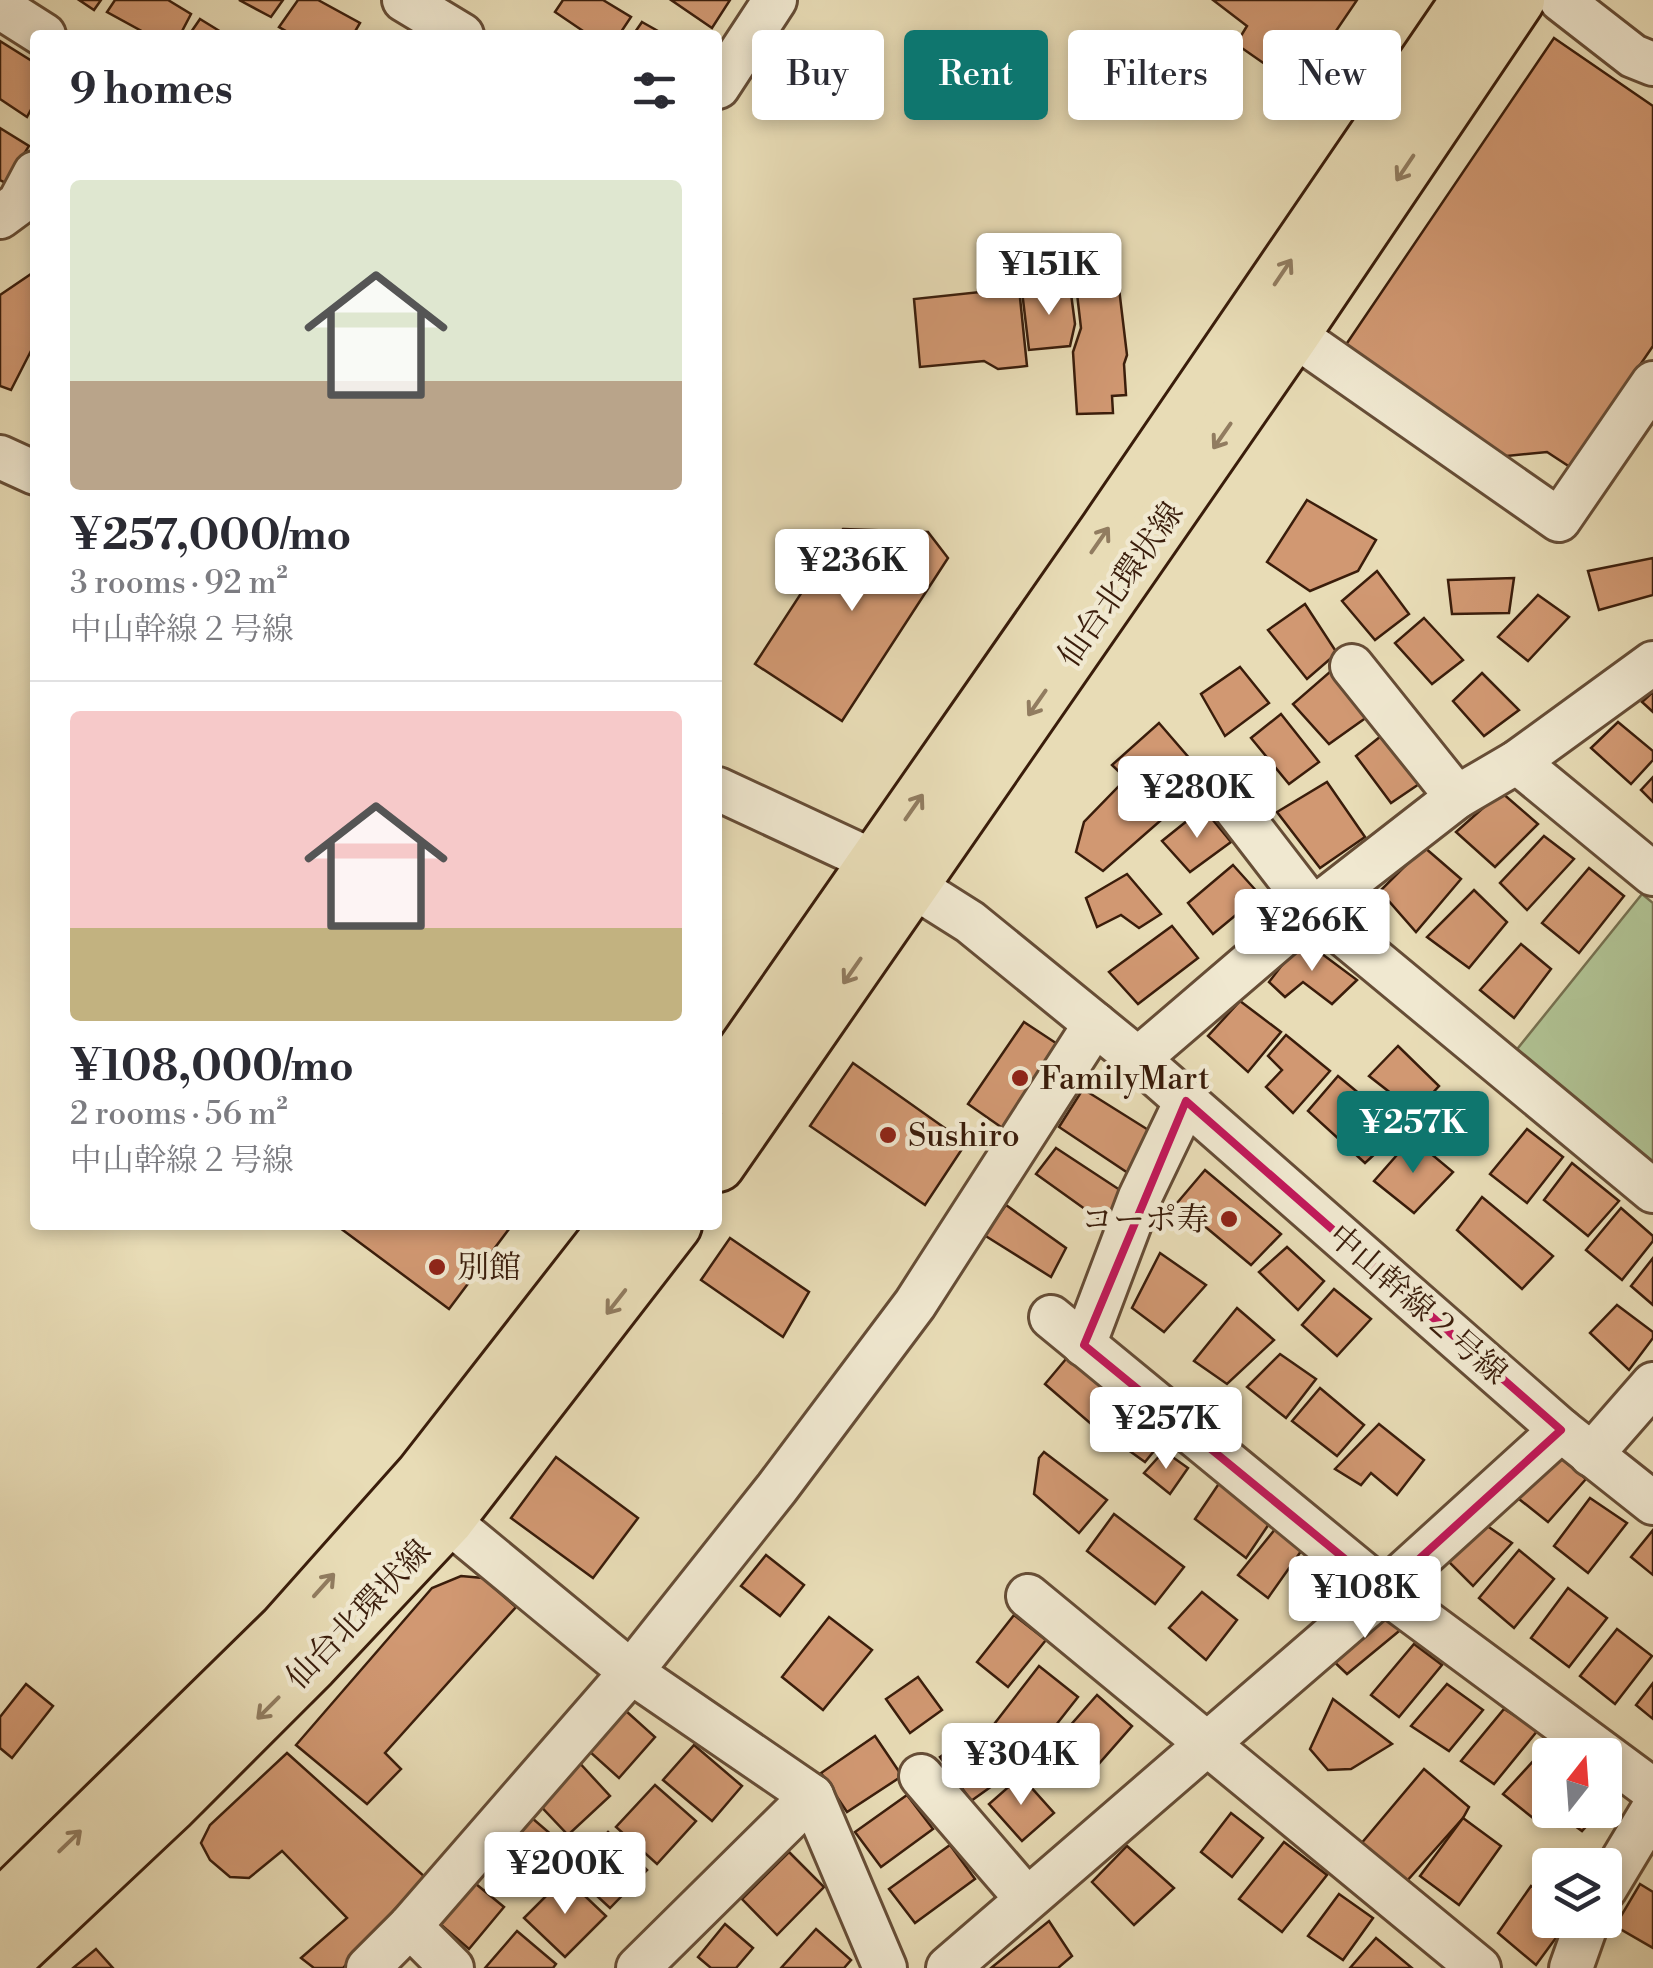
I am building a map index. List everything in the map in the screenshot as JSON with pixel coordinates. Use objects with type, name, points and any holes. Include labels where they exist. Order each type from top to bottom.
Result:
[{"type":"main road","name":"仙台北環状線","points":[[722,1158],[894,873],[1468,0]]},
{"type":"main road","name":"仙台北環状線","points":[[722,1083],[894,873],[1293,334],[1518,0]]},
{"type":"main road","name":"仙台北環状線","points":[[0,1908],[285,1628],[422,1475],[613,1230]]},
{"type":"main road","name":"仙台北環状線","points":[[0,1966],[170,1806],[312,1664],[447,1520],[671,1230]]},
{"type":"street","points":[[404,0],[454,30]]},
{"type":"street","points":[[722,80],[775,0]]},
{"type":"street","points":[[1561,0],[1633,56],[1653,64]]},
{"type":"street","points":[[0,8],[36,30]]},
{"type":"street","points":[[0,217],[19,203],[30,182]]},
{"type":"street","points":[[1293,334],[1559,520],[1653,383]]},
{"type":"street","points":[[0,457],[30,472]]},
{"type":"street","points":[[1138,1059],[1312,909],[1457,797],[1517,762],[1653,663]]},
{"type":"street","points":[[1352,666],[1457,797]]},
{"type":"street","points":[[1517,762],[1653,874]]},
{"type":"street","name":"中山幹線２号線","points":[[722,791],[894,873],[970,922],[1138,1059],[1576,1442],[1653,1503]]},
{"type":"street","points":[[1222,792],[1312,909],[1653,1191]]},
{"type":"street","points":[[368,1968],[410,1926],[630,1672],[777,1488],[915,1304],[1095,1024]]},
{"type":"street","points":[[1084,1344],[1140,1197],[1186,1101]]},
{"type":"street","points":[[1052,1317],[1384,1591],[1653,1790]]},
{"type":"street","points":[[948,1968],[1384,1591],[1653,1384]]},
{"type":"street","points":[[447,1520],[630,1672],[812,1796],[885,1968]]},
{"type":"street","points":[[1028,1596],[1479,1968]]},
{"type":"street","points":[[921,1776],[1026,1898]]},
{"type":"street","points":[[638,1968],[812,1796]]},
{"type":"street","points":[[1622,1861],[1653,1809]]},
{"type":"street","points":[[410,1926],[452,1968]]},
{"type":"street","points":[[1570,1968],[1581,1938]]},
{"type":"highlighted area","points":[[1186,1101],[1561,1430],[1384,1591],[1084,1345]]},
{"type":"green space","points":[[1642,894],[1653,903],[1653,1176],[1514,1053]]},
{"type":"building","points":[[79,0],[101,0],[94,10]]},
{"type":"building","points":[[115,0],[168,0],[191,14],[183,30],[140,30],[107,12]]},
{"type":"building","points":[[239,0],[283,0],[271,17]]},
{"type":"building","points":[[298,0],[318,0],[360,23],[356,30],[279,27]]},
{"type":"building","points":[[563,0],[603,0],[631,17],[622,30],[582,30],[555,12]]},
{"type":"building","points":[[671,0],[730,0],[712,28]]},
{"type":"building","points":[[1213,0],[1357,0],[1337,30],[1263,30],[1263,63],[1243,49],[1247,26]]},
{"type":"building","points":[[200,19],[218,30],[192,30]]},
{"type":"building","points":[[642,22],[656,30],[636,30]]},
{"type":"building","points":[[1554,38],[1653,106],[1653,346],[1570,467],[1547,452],[1497,457],[1341,352]]},
{"type":"building","points":[[0,41],[30,60],[30,111],[27,117],[0,99]]},
{"type":"building","points":[[0,128],[29,146],[6,183],[0,180]]},
{"type":"building","points":[[30,275],[30,353],[11,390],[0,386],[0,295]]},
{"type":"building","points":[[1118,280],[1127,355],[1126,395],[1112,396],[1113,413],[1077,414],[1073,352],[1081,328],[1076,285]]},
{"type":"building","points":[[1070,286],[1075,324],[1070,346],[1029,350],[1022,291]]},
{"type":"building","points":[[1019,288],[1027,366],[998,369],[984,361],[920,367],[914,299]]},
{"type":"building","points":[[1307,500],[1376,540],[1358,571],[1310,591],[1267,562]]},
{"type":"building","points":[[843,529],[928,532],[948,558],[842,721],[755,664]]},
{"type":"building","points":[[1653,558],[1653,595],[1599,610],[1588,571]]},
{"type":"building","points":[[1377,571],[1409,614],[1375,640],[1342,601]]},
{"type":"building","points":[[1514,578],[1509,613],[1452,614],[1448,580]]},
{"type":"building","points":[[1538,595],[1569,617],[1528,661],[1498,637]]},
{"type":"building","points":[[1305,604],[1337,653],[1307,679],[1268,630]]},
{"type":"building","points":[[1424,618],[1463,660],[1432,684],[1395,643]]},
{"type":"building","points":[[1240,667],[1269,703],[1225,736],[1201,694]]},
{"type":"building","points":[[1331,671],[1367,717],[1329,744],[1293,704]]},
{"type":"building","points":[[1482,673],[1519,710],[1484,736],[1453,701]]},
{"type":"building","points":[[1653,692],[1653,712],[1642,702]]},
{"type":"building","points":[[1281,714],[1319,762],[1289,784],[1251,738]]},
{"type":"building","points":[[1618,722],[1653,751],[1653,760],[1631,784],[1591,748]]},
{"type":"building","points":[[1159,723],[1197,767],[1178,784],[1168,778],[1143,795],[1112,765]]},
{"type":"building","points":[[1386,732],[1425,780],[1391,803],[1356,756]]},
{"type":"building","points":[[1653,777],[1653,802],[1641,790]]},
{"type":"building","points":[[1327,782],[1365,837],[1320,868],[1277,812]]},
{"type":"building","points":[[1119,786],[1160,821],[1103,871],[1076,852],[1084,822]]},
{"type":"building","points":[[1501,792],[1538,824],[1495,867],[1456,832]]},
{"type":"building","points":[[1203,808],[1231,842],[1190,872],[1162,841]]},
{"type":"building","points":[[1544,836],[1574,859],[1527,910],[1500,883]]},
{"type":"building","points":[[1424,847],[1461,879],[1416,932],[1380,891]]},
{"type":"building","points":[[1233,865],[1260,895],[1213,934],[1188,903]]},
{"type":"building","points":[[1589,868],[1624,896],[1579,953],[1542,923]]},
{"type":"building","points":[[1127,874],[1161,914],[1139,928],[1121,915],[1097,927],[1086,898]]},
{"type":"building","points":[[1474,890],[1507,922],[1469,968],[1427,937]]},
{"type":"building","points":[[1172,926],[1198,958],[1138,1004],[1109,972]]},
{"type":"building","points":[[1302,939],[1357,980],[1332,1004],[1303,982],[1285,997],[1269,982]]},
{"type":"building","points":[[1521,944],[1551,969],[1514,1018],[1480,990]]},
{"type":"building","points":[[1240,1001],[1281,1032],[1248,1072],[1208,1036]]},
{"type":"building","points":[[1024,1022],[1068,1051],[1011,1134],[968,1104]]},
{"type":"building","points":[[1286,1035],[1330,1071],[1293,1113],[1266,1087],[1282,1070],[1268,1056]]},
{"type":"building","points":[[1398,1046],[1439,1086],[1415,1112],[1369,1076]]},
{"type":"building","name":"Sushiro","points":[[853,1063],[966,1143],[925,1205],[810,1126]]},
{"type":"building","points":[[1338,1076],[1402,1129],[1365,1163],[1308,1111]]},
{"type":"building","points":[[1083,1089],[1158,1136],[1131,1175],[1059,1127]]},
{"type":"building","points":[[1527,1129],[1563,1157],[1527,1203],[1490,1174]]},
{"type":"building","points":[[1412,1138],[1453,1172],[1414,1213],[1374,1181]]},
{"type":"building","points":[[1056,1148],[1123,1192],[1103,1222],[1036,1174]]},
{"type":"building","points":[[1572,1163],[1619,1201],[1588,1236],[1544,1200]]},
{"type":"building","name":"コーポ寿","points":[[1205,1170],[1281,1234],[1251,1265],[1177,1203]]},
{"type":"building","points":[[1482,1197],[1553,1256],[1522,1289],[1457,1230]]},
{"type":"building","points":[[1006,1205],[1066,1248],[1051,1277],[984,1235]]},
{"type":"building","points":[[1621,1208],[1653,1236],[1622,1280],[1586,1250]]},
{"type":"building","name":"別館","points":[[343,1230],[508,1230],[449,1309]]},
{"type":"building","points":[[730,1238],[809,1292],[783,1337],[701,1280]]},
{"type":"building","points":[[1287,1247],[1324,1281],[1298,1310],[1259,1272]]},
{"type":"building","points":[[1160,1253],[1206,1285],[1164,1332],[1132,1308]]},
{"type":"building","points":[[1653,1258],[1653,1305],[1631,1286]]},
{"type":"building","points":[[1334,1289],[1371,1319],[1337,1356],[1302,1325]]},
{"type":"building","points":[[1617,1305],[1653,1332],[1653,1338],[1629,1370],[1590,1333]]},
{"type":"building","points":[[1237,1308],[1274,1340],[1227,1384],[1194,1361]]},
{"type":"building","points":[[1071,1353],[1114,1393],[1090,1423],[1045,1384]]},
{"type":"building","points":[[1280,1354],[1316,1379],[1286,1418],[1247,1387]]},
{"type":"building","points":[[1320,1388],[1364,1425],[1337,1456],[1292,1421]]},
{"type":"building","points":[[1123,1399],[1167,1435],[1145,1462],[1099,1429]]},
{"type":"building","points":[[1379,1424],[1424,1460],[1397,1495],[1371,1473],[1361,1485],[1335,1469]]},
{"type":"building","points":[[1164,1451],[1188,1468],[1170,1494],[1144,1473]]},
{"type":"building","points":[[1552,1451],[1586,1479],[1548,1522],[1514,1495]]},
{"type":"building","points":[[1044,1452],[1107,1500],[1079,1533],[1034,1494],[1039,1458]]},
{"type":"building","points":[[556,1457],[638,1518],[593,1578],[511,1518]]},
{"type":"building","points":[[1220,1482],[1271,1521],[1246,1558],[1195,1519]]},
{"type":"building","points":[[1590,1498],[1627,1523],[1588,1573],[1554,1546]]},
{"type":"building","points":[[1114,1514],[1184,1567],[1155,1604],[1087,1551]]},
{"type":"building","points":[[1477,1519],[1512,1543],[1473,1586],[1442,1555]]},
{"type":"building","points":[[1276,1528],[1304,1547],[1268,1598],[1238,1575]]},
{"type":"building","points":[[1653,1530],[1653,1575],[1631,1557]]},
{"type":"building","points":[[1519,1550],[1554,1579],[1514,1628],[1479,1598]]},
{"type":"building","points":[[766,1555],[804,1585],[780,1616],[741,1586]]},
{"type":"building","points":[[461,1576],[483,1578],[516,1607],[385,1753],[401,1769],[367,1804],[296,1745],[432,1588]]},
{"type":"building","points":[[1568,1588],[1607,1618],[1569,1667],[1531,1638]]},
{"type":"building","points":[[1202,1592],[1237,1620],[1206,1660],[1169,1628]]},
{"type":"building","points":[[1379,1608],[1404,1627],[1347,1674],[1328,1656]]},
{"type":"building","points":[[1014,1615],[1046,1640],[1008,1687],[977,1662]]},
{"type":"building","points":[[829,1617],[872,1650],[823,1710],[782,1677]]},
{"type":"building","points":[[1617,1629],[1652,1656],[1615,1704],[1580,1676]]},
{"type":"building","points":[[1414,1644],[1442,1665],[1399,1717],[1371,1695]]},
{"type":"building","points":[[1039,1666],[1078,1697],[1034,1753],[995,1723]]},
{"type":"building","points":[[918,1677],[942,1710],[910,1733],[886,1699]]},
{"type":"building","points":[[1653,1683],[1653,1719],[1636,1705]]},
{"type":"building","points":[[26,1684],[53,1706],[12,1758],[0,1748],[0,1717]]},
{"type":"building","points":[[1447,1684],[1483,1710],[1449,1751],[1411,1726]]},
{"type":"building","points":[[1097,1695],[1132,1726],[1082,1783],[1047,1752]]},
{"type":"building","points":[[1333,1699],[1392,1744],[1351,1769],[1328,1770],[1310,1749]]},
{"type":"building","points":[[616,1702],[655,1737],[619,1778],[580,1743]]},
{"type":"building","points":[[1504,1709],[1538,1730],[1494,1784],[1461,1761]]},
{"type":"building","points":[[982,1727],[1013,1771],[971,1801],[940,1757]]},
{"type":"building","points":[[875,1736],[902,1776],[847,1812],[821,1773]]},
{"type":"building","points":[[694,1745],[742,1786],[712,1821],[663,1780]]},
{"type":"building","points":[[287,1753],[425,1877],[343,1968],[314,1968],[301,1958],[347,1918],[282,1851],[249,1878],[230,1877],[210,1860],[201,1843],[210,1825]]},
{"type":"building","points":[[576,1759],[610,1796],[568,1835],[533,1798]]},
{"type":"building","points":[[1532,1762],[1532,1817],[1503,1794]]},
{"type":"building","points":[[1424,1769],[1469,1807],[1406,1882],[1360,1845]]},
{"type":"building","points":[[1021,1776],[1054,1813],[1022,1841],[989,1804]]},
{"type":"building","points":[[655,1785],[696,1821],[657,1864],[616,1827]]},
{"type":"building","points":[[907,1795],[933,1829],[881,1867],[855,1832]]},
{"type":"building","points":[[525,1812],[560,1842],[517,1890],[483,1861]]},
{"type":"building","points":[[1231,1813],[1263,1838],[1232,1877],[1201,1852]]},
{"type":"building","points":[[1463,1818],[1501,1846],[1459,1905],[1420,1876]]},
{"type":"building","points":[[608,1832],[647,1870],[610,1908],[570,1871]]},
{"type":"building","points":[[1284,1842],[1327,1875],[1282,1932],[1239,1899]]},
{"type":"building","points":[[950,1845],[975,1879],[915,1923],[889,1889]]},
{"type":"building","points":[[1127,1846],[1174,1888],[1134,1925],[1092,1882]]},
{"type":"building","points":[[789,1852],[824,1887],[777,1935],[742,1899]]},
{"type":"building","points":[[465,1875],[504,1907],[469,1949],[431,1916]]},
{"type":"building","points":[[565,1877],[606,1916],[565,1957],[524,1918]]},
{"type":"building","points":[[1640,1884],[1653,1892],[1653,1948],[1622,1930],[1622,1914]]},
{"type":"building","points":[[1531,1886],[1532,1938],[1556,1938],[1536,1965],[1498,1933]]},
{"type":"building","points":[[1339,1894],[1373,1918],[1343,1960],[1308,1936]]},
{"type":"building","points":[[1049,1921],[1072,1956],[1058,1968],[991,1968]]},
{"type":"building","points":[[725,1924],[753,1948],[736,1968],[711,1968],[698,1957]]},
{"type":"building","points":[[816,1929],[851,1960],[844,1968],[781,1968]]},
{"type":"building","points":[[517,1931],[556,1964],[553,1968],[485,1968]]},
{"type":"building","points":[[1376,1938],[1412,1968],[1350,1968]]},
{"type":"building","points":[[96,1949],[113,1968],[73,1968]]},
{"type":"place","name":"FamilyMart","points":[[1020,1078]]},
{"type":"place","name":"Sushiro","points":[[888,1135]]},
{"type":"place","name":"コーポ寿","points":[[1229,1219]]},
{"type":"place","name":"別館","points":[[437,1267]]}]
